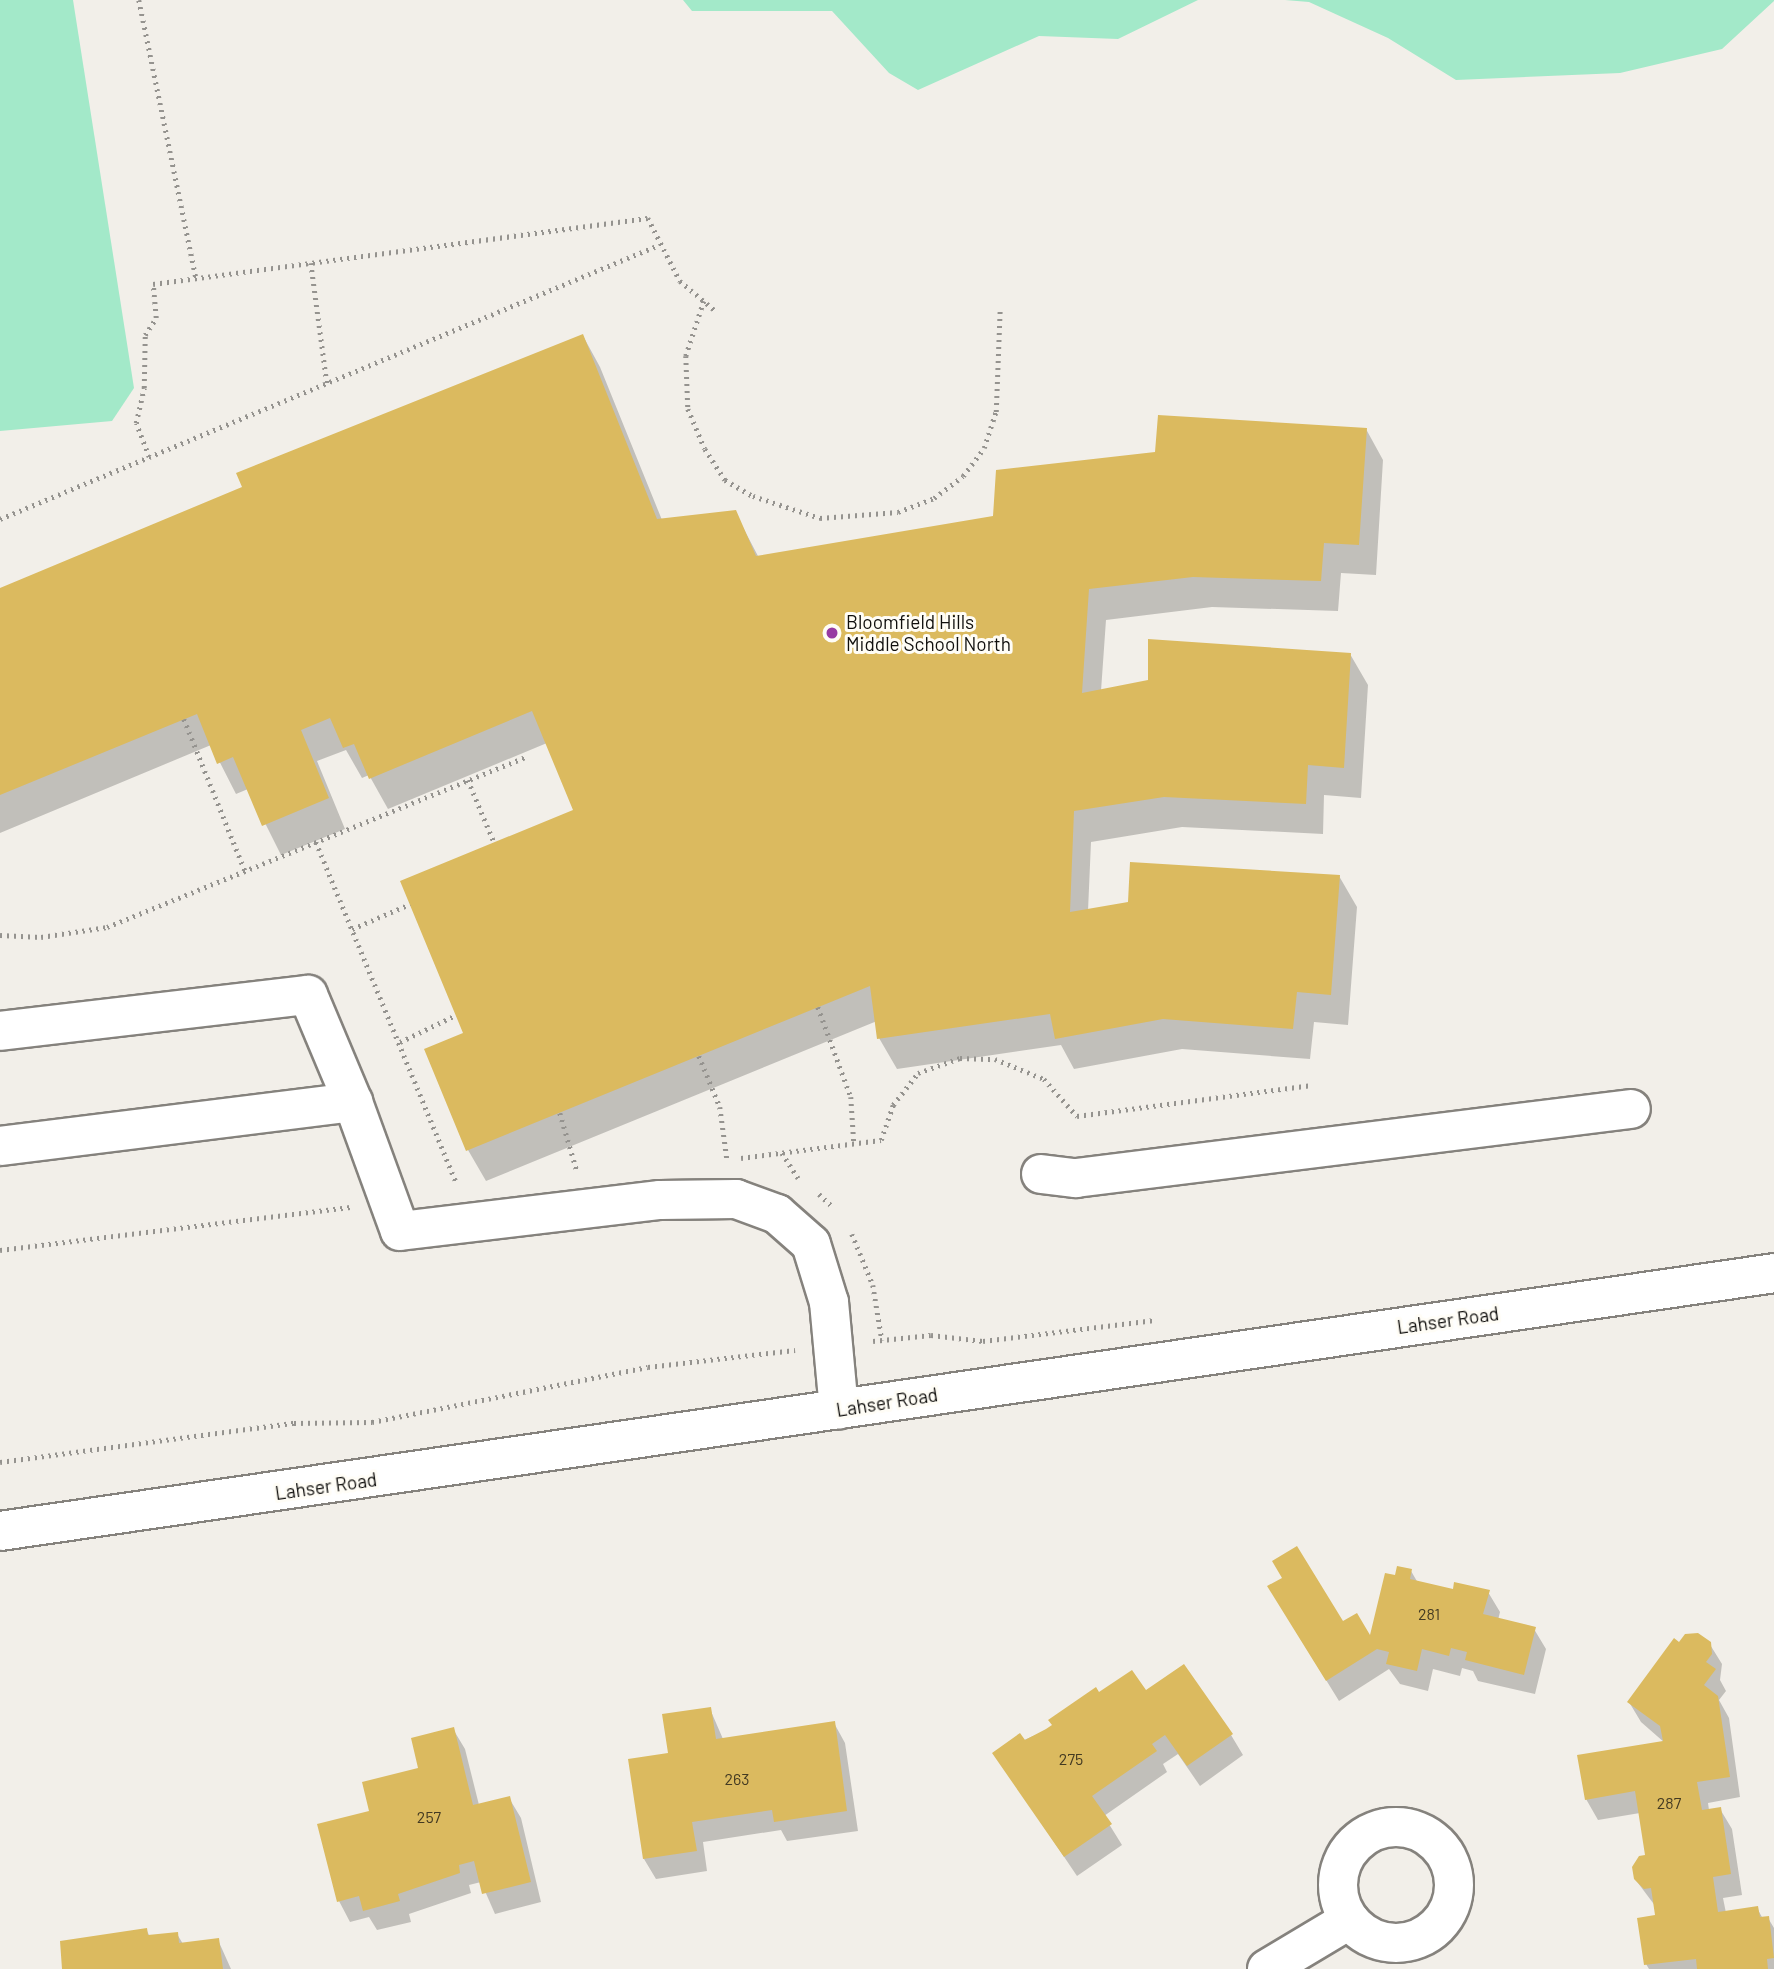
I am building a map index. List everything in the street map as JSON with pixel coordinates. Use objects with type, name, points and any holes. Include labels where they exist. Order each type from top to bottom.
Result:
[{"type":"street","points":[[0,1031],[308,995],[353,1102],[400,1231],[660,1200],[736,1199],[776,1214],[811,1244],[829,1302],[839,1410]]},
{"type":"street","points":[[0,1146],[353,1102]]},
{"type":"street","points":[[1041,1174],[1076,1178],[1631,1109]]},
{"type":"street","name":"Lahser Road","points":[[0,1531],[1774,1273]]},
{"type":"street","points":[[1267,1969],[1349,1920]]},
{"type":"path","points":[[139,0],[196,278]]},
{"type":"path","points":[[149,457],[136,423],[144,387],[145,335],[156,318],[153,284],[648,218],[659,245],[680,281],[717,312]]},
{"type":"path","points":[[0,519],[659,245]]},
{"type":"path","points":[[311,262],[327,383]]},
{"type":"path","points":[[704,301],[686,356],[688,409],[705,449],[726,480],[753,496],[820,518],[898,512],[934,498],[963,476],[984,448],[996,412],[1000,309]]},
{"type":"path","points":[[184,719],[245,871]]},
{"type":"path","points":[[0,935],[41,936],[107,927],[525,757]]},
{"type":"path","points":[[468,780],[494,842]]},
{"type":"path","points":[[316,842],[461,1193]]},
{"type":"path","points":[[352,929],[410,904]]},
{"type":"path","points":[[818,1007],[851,1097],[854,1144]]},
{"type":"path","points":[[400,1042],[456,1015]]},
{"type":"path","points":[[699,1056],[720,1107],[727,1160]]},
{"type":"path","points":[[559,1113],[574,1150],[578,1179]]},
{"type":"path","points":[[0,1462],[294,1423],[372,1422],[648,1367],[931,1335],[983,1341],[1163,1318]]},
{"type":"green space","points":[[0,0],[73,0],[134,388],[112,421],[0,431]]},
{"type":"green space","points":[[683,0],[1198,0],[1118,39],[1039,36],[918,90],[889,73],[832,11],[692,11]]},
{"type":"green space","points":[[1285,0],[1774,1],[1722,49],[1620,73],[1456,80],[1388,38],[1309,2]]},
{"type":"building","points":[[583,334],[657,519],[736,510],[756,556],[993,516],[996,470],[1155,452],[1158,415],[1367,428],[1359,545],[1324,543],[1321,581],[1193,577],[1089,589],[1082,693],[1148,680],[1148,639],[1351,653],[1344,768],[1308,765],[1306,804],[1164,797],[1074,811],[1070,912],[1128,902],[1130,862],[1340,875],[1331,995],[1297,992],[1293,1029],[1163,1019],[1055,1039],[1050,1014],[877,1039],[870,986],[466,1151],[424,1049],[463,1033],[400,881],[573,810],[532,711],[369,779],[354,744],[343,748],[330,718],[301,730],[329,798],[262,826],[233,757],[217,764],[197,714],[0,795],[0,588],[242,487],[236,473]]},
{"type":"building","points":[[1297,1546],[1343,1621],[1357,1613],[1370,1635],[1385,1573],[1395,1575],[1397,1566],[1412,1569],[1410,1579],[1453,1589],[1454,1582],[1490,1590],[1483,1614],[1536,1627],[1524,1675],[1465,1660],[1467,1652],[1451,1648],[1449,1656],[1422,1649],[1417,1671],[1386,1664],[1389,1652],[1377,1649],[1326,1681],[1267,1586],[1282,1578],[1272,1561]]},
{"type":"building","points":[[1698,1633],[1711,1642],[1712,1654],[1706,1662],[1716,1669],[1704,1685],[1718,1696],[1730,1777],[1697,1782],[1702,1810],[1721,1807],[1731,1874],[1713,1877],[1718,1912],[1758,1906],[1760,1917],[1769,1916],[1774,1958],[1767,1959],[1768,1969],[1697,1969],[1696,1959],[1644,1965],[1637,1918],[1655,1915],[1651,1888],[1644,1889],[1634,1879],[1632,1867],[1639,1856],[1645,1855],[1635,1791],[1585,1800],[1577,1755],[1663,1741],[1660,1726],[1627,1702],[1674,1638],[1679,1642],[1685,1634]]},
{"type":"building","points":[[1184,1664],[1233,1734],[1187,1766],[1165,1735],[1152,1744],[1157,1751],[1092,1796],[1112,1824],[1064,1857],[992,1753],[1020,1733],[1025,1740],[1046,1729],[1052,1725],[1048,1720],[1096,1687],[1099,1692],[1132,1670],[1146,1690]]},
{"type":"building","points":[[711,1707],[716,1739],[835,1721],[847,1811],[774,1822],[772,1810],[692,1822],[697,1851],[643,1859],[628,1759],[668,1753],[662,1714]]},
{"type":"building","points":[[454,1727],[473,1805],[510,1796],[531,1882],[482,1894],[474,1861],[459,1865],[460,1873],[398,1894],[400,1901],[363,1911],[359,1896],[337,1902],[317,1824],[369,1811],[362,1782],[418,1768],[411,1738]]},
{"type":"building","points":[[147,1928],[148,1935],[178,1932],[179,1943],[219,1938],[223,1969],[62,1969],[60,1941]]},
{"type":"place","name":"Bloomfield Hills Middle School North","points":[[832,633]]}]
